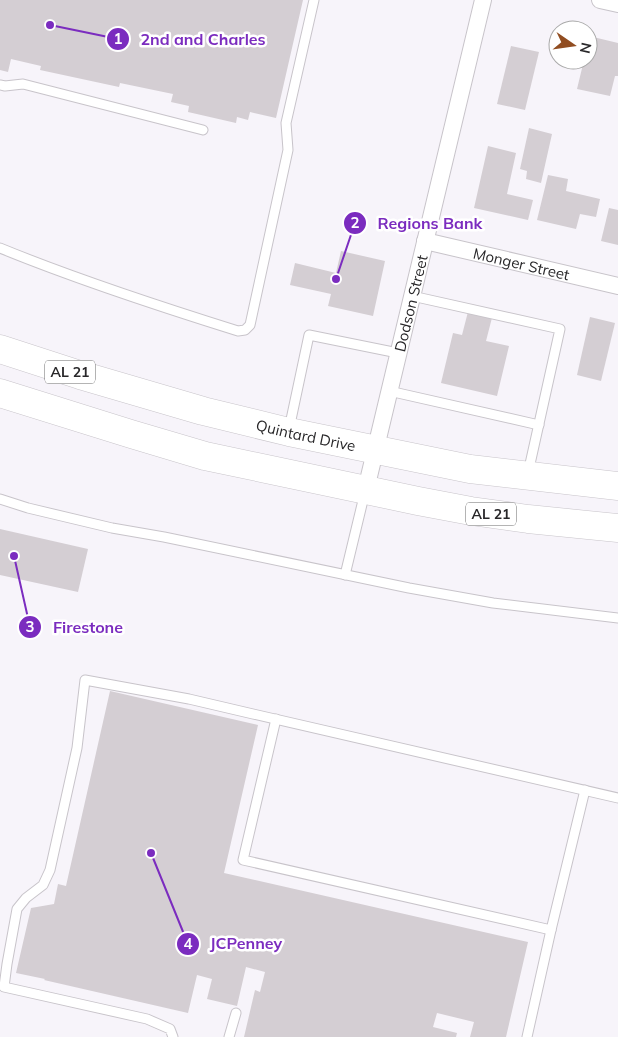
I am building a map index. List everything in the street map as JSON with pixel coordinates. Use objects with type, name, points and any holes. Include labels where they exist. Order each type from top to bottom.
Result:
[{"type":"highway","name":"Quintard Drive","points":[[0,349],[203,411],[289,432],[470,469],[618,486]]},
{"type":"highway","name":"AL 21","points":[[0,393],[205,456],[418,501],[528,519],[618,528]]},
{"type":"street","name":"Dodson Street","points":[[366,489],[483,0]]},
{"type":"street","points":[[600,0],[618,4]]},
{"type":"street","name":"Monger Street","points":[[425,241],[618,286]]},
{"type":"lane","points":[[0,248],[52,269],[161,307],[238,330],[245,330],[250,325],[288,150],[286,123],[314,0]]},
{"type":"lane","points":[[0,85],[23,84],[203,130]]},
{"type":"lane","points":[[412,296],[560,329],[528,475]]},
{"type":"lane","points":[[289,432],[309,335],[398,354]]},
{"type":"lane","points":[[389,391],[539,425]]},
{"type":"lane","points":[[345,575],[366,489]]},
{"type":"lane","points":[[0,498],[28,508],[112,528],[409,588],[493,602],[618,618]]},
{"type":"lane","points":[[173,1037],[170,1029],[147,1019],[2,987],[17,909],[26,898],[43,886],[50,870],[77,748],[85,680],[276,719],[618,798]]},
{"type":"lane","points":[[276,719],[243,860],[552,930]]},
{"type":"lane","points":[[527,1037],[585,790]]},
{"type":"lane","points":[[229,1037],[236,1013]]},
{"type":"building","points":[[0,0],[303,0],[276,118],[250,112],[248,120],[237,117],[236,123],[188,112],[189,106],[171,102],[173,94],[120,83],[119,87],[40,70],[41,66],[11,59],[8,72],[0,70]]},
{"type":"building","points":[[598,38],[618,43],[618,76],[615,76],[610,96],[577,89],[582,70],[598,70]]},
{"type":"building","points":[[511,46],[539,52],[525,110],[497,104]]},
{"type":"building","points":[[529,128],[552,134],[541,183],[526,179],[527,171],[520,169]]},
{"type":"building","points":[[488,146],[516,153],[507,194],[533,200],[528,220],[474,208]]},
{"type":"building","points":[[548,175],[568,179],[566,191],[600,199],[596,217],[580,214],[576,229],[537,220]]},
{"type":"building","points":[[609,208],[618,210],[618,245],[601,241]]},
{"type":"building","points":[[341,251],[385,261],[373,316],[328,306],[331,294],[290,285],[295,263],[336,273]]},
{"type":"building","points":[[470,304],[494,310],[486,341],[509,346],[497,396],[441,383],[453,333],[462,335]]},
{"type":"building","points":[[590,317],[615,323],[601,381],[577,375]]},
{"type":"building","points":[[0,529],[88,549],[78,592],[0,575]]},
{"type":"building","points":[[110,691],[258,725],[224,873],[528,942],[506,1037],[470,1037],[474,1022],[437,1013],[433,1027],[457,1033],[456,1037],[244,1037],[255,990],[260,992],[265,972],[246,967],[237,1006],[207,999],[212,979],[197,975],[188,1013],[16,973],[31,908],[54,904],[58,884],[66,886]]},
{"type":"place","name":"2nd and Charles","points":[[50,25]]},
{"type":"place","name":"Regions Bank","points":[[336,279]]},
{"type":"place","name":"Firestone","points":[[14,556]]},
{"type":"place","name":"JCPenney","points":[[151,853]]}]
